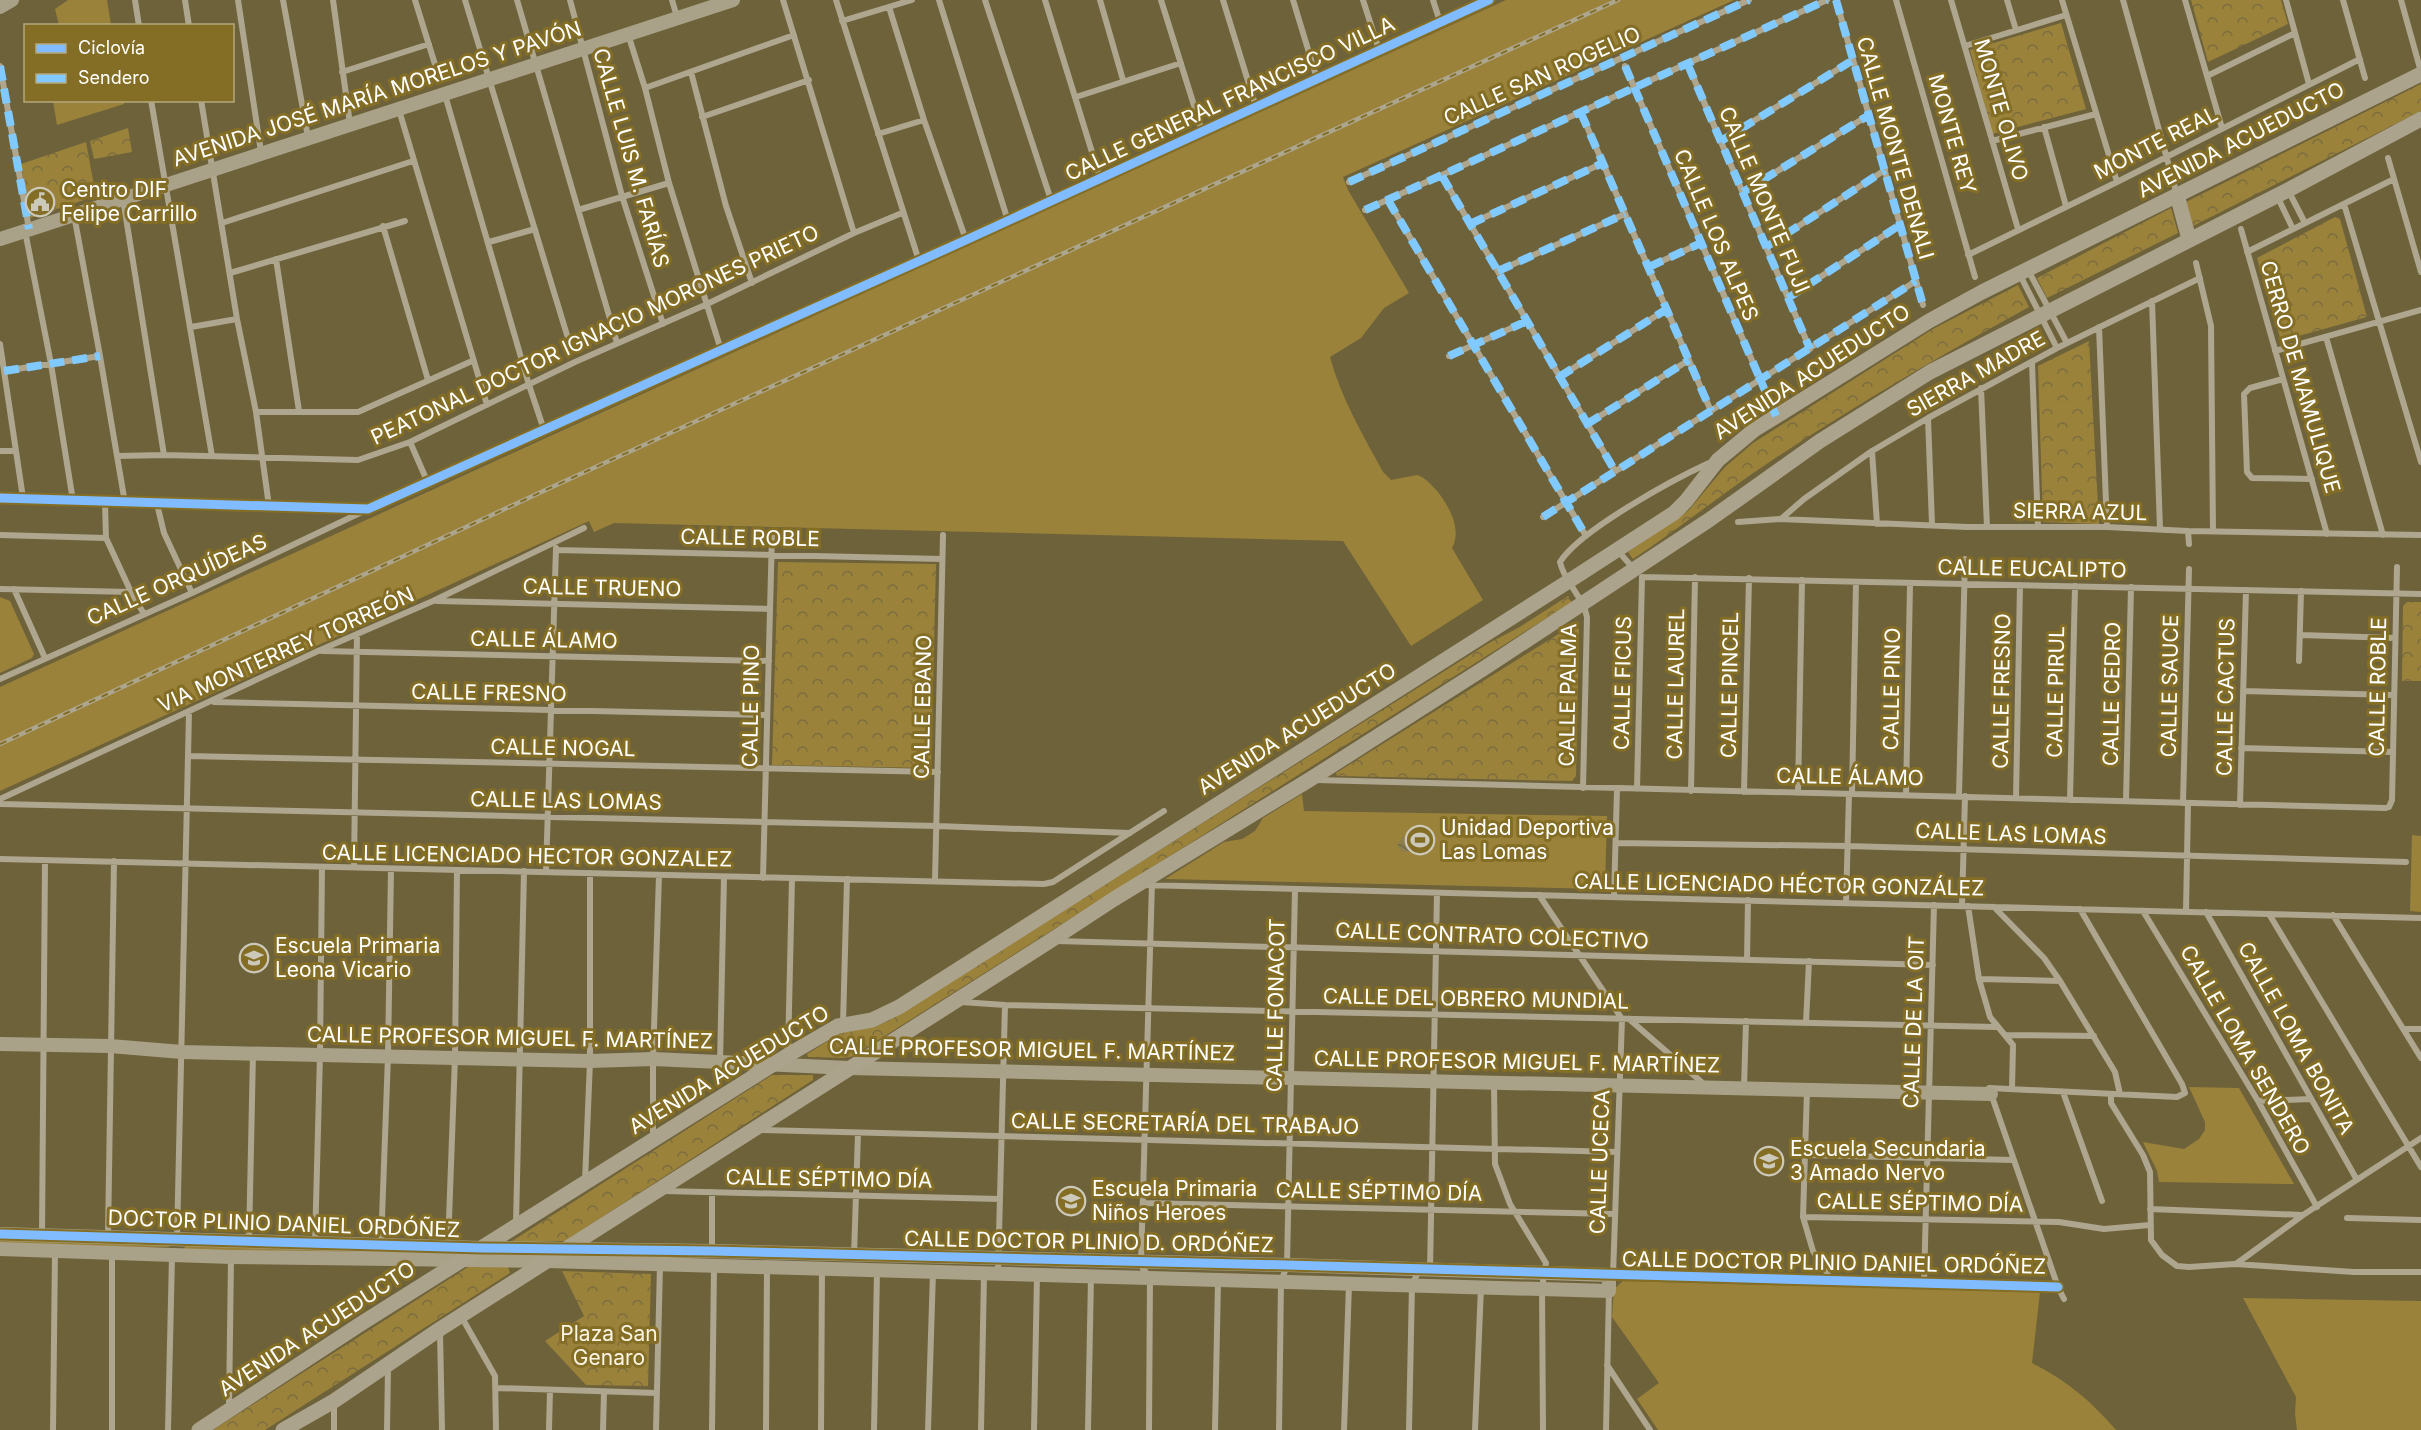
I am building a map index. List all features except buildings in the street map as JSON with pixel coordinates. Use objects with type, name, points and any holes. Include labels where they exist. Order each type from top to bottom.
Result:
[{"type":"main road","name":"AVENIDA ACUEDUCTO","points":[[199,1430],[773,1064],[843,1024],[872,1020],[899,1008],[1569,581],[1680,507],[1718,460],[1740,441],[1776,416],[1929,321],[1982,292],[2421,73]]},
{"type":"main road","points":[[283,1430],[334,1401],[461,1315],[1136,885],[1152,880],[1583,603],[1638,573],[1820,441],[1948,361],[2282,193],[2421,119]]},
{"type":"main road","points":[[2177,195],[2189,239]]},
{"type":"street","points":[[0,7],[12,0]]},
{"type":"street","points":[[135,0],[139,24]]},
{"type":"street","points":[[185,0],[189,24]]},
{"type":"street","points":[[238,0],[261,153]]},
{"type":"street","points":[[283,0],[308,138]]},
{"type":"street","points":[[333,0],[350,124]]},
{"type":"street","points":[[415,0],[438,74]]},
{"type":"street","points":[[465,0],[567,335]]},
{"type":"street","points":[[517,0],[617,343]]},
{"type":"street","name":"CALLE LUIS M. FARÍAS","points":[[570,0],[622,196],[663,324]]},
{"type":"street","points":[[672,0],[678,18]]},
{"type":"street","name":"AVENIDA JOSÉ MARÍA MORELOS Y PAVÓN","points":[[0,239],[734,0]]},
{"type":"street","points":[[783,0],[854,233]]},
{"type":"street","points":[[836,0],[919,261]]},
{"type":"street","points":[[842,21],[912,0]]},
{"type":"street","points":[[939,0],[1008,221]]},
{"type":"street","points":[[985,0],[1051,200]]},
{"type":"street","points":[[1046,0],[1100,178]]},
{"type":"street","points":[[1100,0],[1123,80]]},
{"type":"street","points":[[1161,0],[1202,131]]},
{"type":"street","points":[[1222,0],[1256,107]]},
{"type":"street","points":[[1293,0],[1317,79]]},
{"type":"street","points":[[1363,0],[1379,50]]},
{"type":"street","points":[[1433,0],[1440,22]]},
{"type":"street","name":"CALLE GENERAL FRANCISCO VILLA","points":[[721,350],[1489,0]]},
{"type":"street","name":"CALLE SAN ROGELIO","points":[[1349,182],[1749,0]]},
{"type":"street","points":[[1365,210],[1827,0]]},
{"type":"street","name":"CALLE MONTE DENALI","points":[[1836,0],[1923,305]]},
{"type":"street","name":"MONTE REY","points":[[1896,0],[1975,277]]},
{"type":"street","name":"MONTE OLIVO","points":[[1951,0],[2018,229]]},
{"type":"street","points":[[2007,0],[2016,30]]},
{"type":"street","points":[[2062,0],[2117,182]]},
{"type":"street","points":[[2123,0],[2177,195]]},
{"type":"street","points":[[2185,0],[2222,128]]},
{"type":"street","points":[[2286,0],[2309,84]]},
{"type":"street","points":[[2343,0],[2365,78]]},
{"type":"street","points":[[2401,0],[2421,73]]},
{"type":"street","points":[[889,7],[924,120],[966,240]]},
{"type":"street","points":[[1965,46],[2066,15]]},
{"type":"street","points":[[628,33],[645,88],[669,183],[705,305],[721,350]]},
{"type":"street","points":[[2207,76],[2295,33]]},
{"type":"street","points":[[645,88],[794,35]]},
{"type":"street","points":[[342,72],[429,44]]},
{"type":"street","name":"MONTE REAL","points":[[1968,255],[2360,59]]},
{"type":"street","points":[[1721,141],[1853,60]]},
{"type":"street","points":[[1076,96],[1181,63]]},
{"type":"street","name":"CALLE MONTE FUJI","points":[[1688,64],[1810,349]]},
{"type":"street","points":[[0,66],[74,501]]},
{"type":"street","name":"CALLE LOS ALPES","points":[[1625,66],[1776,416]]},
{"type":"street","points":[[692,72],[726,206],[752,283]]},
{"type":"street","points":[[702,117],[809,81]]},
{"type":"street","points":[[445,94],[544,430]]},
{"type":"street","points":[[151,102],[212,456]]},
{"type":"street","points":[[201,102],[237,319],[256,412],[269,506]]},
{"type":"street","points":[[399,110],[487,405]]},
{"type":"street","points":[[1581,113],[1712,411]]},
{"type":"street","points":[[1992,141],[2096,114]]},
{"type":"street","points":[[1743,192],[1869,115]]},
{"type":"street","points":[[878,134],[924,120]]},
{"type":"street","points":[[2044,127],[2066,206]]},
{"type":"street","points":[[2388,158],[2421,272]]},
{"type":"street","points":[[222,223],[413,161]]},
{"type":"street","points":[[1470,224],[1603,163]]},
{"type":"street","points":[[1766,247],[1885,170]]},
{"type":"street","points":[[1442,176],[1615,471]]},
{"type":"street","points":[[2247,252],[2394,179]]},
{"type":"street","points":[[578,210],[669,183]]},
{"type":"street","points":[[2282,193],[2305,223]]},
{"type":"street","points":[[2282,193],[2293,229]]},
{"type":"street","points":[[123,199],[164,455]]},
{"type":"street","points":[[1388,200],[1586,536]]},
{"type":"street","points":[[2344,204],[2421,462]]},
{"type":"street","name":"PEATONAL DOCTOR IGNACIO MORONES PRIETO","points":[[117,456],[358,460],[370,458],[410,442],[617,343],[705,305],[854,233],[902,213]]},
{"type":"street","points":[[74,214],[125,503]]},
{"type":"street","points":[[1498,272],[1625,214]]},
{"type":"street","points":[[230,273],[405,221]]},
{"type":"street","points":[[1788,298],[1900,225]]},
{"type":"street","points":[[383,226],[428,380]]},
{"type":"street","points":[[489,242],[535,229]]},
{"type":"street","name":"CERRO DE MAMULIQUE","points":[[2241,229],[2327,534]]},
{"type":"street","points":[[1649,267],[1701,243]]},
{"type":"street","points":[[276,259],[299,411]]},
{"type":"street","points":[[2196,263],[2211,326],[2213,531]]},
{"type":"street","points":[[2024,273],[2044,312],[2057,348]]},
{"type":"street","name":"SIERRA MADRE","points":[[1780,519],[1812,493],[1872,451],[1928,418],[2057,348],[2200,278]]},
{"type":"street","points":[[1543,517],[1916,281]]},
{"type":"street","points":[[2152,301],[2160,529]]},
{"type":"street","points":[[1559,376],[1667,309]]},
{"type":"street","points":[[2275,351],[2421,310]]},
{"type":"street","points":[[2044,312],[2067,343]]},
{"type":"street","points":[[191,327],[237,319]]},
{"type":"street","points":[[1449,356],[1527,321]]},
{"type":"street","points":[[2099,327],[2107,527]]},
{"type":"street","points":[[2326,337],[2384,535]]},
{"type":"street","points":[[0,344],[23,498]]},
{"type":"street","name":"CALLE ORQUÍDEAS","points":[[0,679],[192,593],[368,509],[721,350]]},
{"type":"street","points":[[4,371],[100,356]]},
{"type":"street","points":[[1587,424],[1689,360]]},
{"type":"street","points":[[256,412],[357,412],[472,361]]},
{"type":"street","points":[[2032,363],[2038,527]]},
{"type":"street","points":[[2283,379],[2250,388],[2244,394],[2247,472],[2252,478],[2312,480]]},
{"type":"street","points":[[1981,388],[1987,527]]},
{"type":"street","points":[[1928,418],[1932,524]]},
{"type":"street","points":[[410,442],[428,483]]},
{"type":"street","points":[[0,452],[16,451]]},
{"type":"street","points":[[1872,451],[1877,524]]},
{"type":"street","points":[[1583,603],[1560,562],[1586,536],[1677,478],[1718,460]]},
{"type":"street","points":[[0,498],[105,503],[368,509]]},
{"type":"street","points":[[105,503],[106,538],[144,614]]},
{"type":"street","points":[[157,504],[164,533],[192,593]]},
{"type":"street","name":"SIERRA AZUL","points":[[1738,522],[1780,519],[1967,527],[2107,527],[2188,531],[2421,535]]},
{"type":"street","points":[[1967,527],[1968,537]]},
{"type":"street","name":"VIA MONTERREY TORREÓN","points":[[0,799],[318,651],[556,546],[584,528]]},
{"type":"street","points":[[2188,531],[2189,544]]},
{"type":"street","name":"CALLE PINO","points":[[764,878],[772,534]]},
{"type":"street","points":[[0,535],[106,538]]},
{"type":"street","name":"CALLE EBANO","points":[[936,880],[943,535]]},
{"type":"street","points":[[546,872],[556,546]]},
{"type":"street","name":"CALLE ROBLE","points":[[556,546],[942,559]]},
{"type":"street","points":[[1617,550],[1638,573]]},
{"type":"street","points":[[1965,559],[1962,796],[1965,906],[1979,979],[1990,1017],[2013,1045],[2012,1089]]},
{"type":"street","name":"CALLE ROBLE","points":[[2390,807],[2397,567]]},
{"type":"street","name":"CALLE SAUCE","points":[[2186,912],[2189,569]]},
{"type":"street","name":"CALLE EUCALIPTO","points":[[1638,573],[1695,578],[1910,584],[2189,587],[2421,594]]},
{"type":"street","name":"CALLE FICUS","points":[[1637,789],[1638,573]]},
{"type":"street","name":"CALLE LAUREL","points":[[1691,791],[1695,578]]},
{"type":"street","name":"CALLE PINCEL","points":[[1744,792],[1749,578]]},
{"type":"street","points":[[1798,793],[1802,580]]},
{"type":"street","points":[[1846,903],[1856,582]]},
{"type":"street","name":"CALLE PINO","points":[[1906,795],[1910,584]]},
{"type":"street","name":"CALLE FRESNO","points":[[2016,798],[2020,585]]},
{"type":"street","name":"CALLE PIRUL","points":[[2070,800],[2075,586]]},
{"type":"street","name":"CALLE CEDRO","points":[[2126,801],[2131,587]]},
{"type":"street","points":[[0,589],[131,592]]},
{"type":"street","points":[[14,590],[45,658]]},
{"type":"street","name":"CALLE CACTUS","points":[[2240,805],[2246,590]]},
{"type":"street","points":[[2299,661],[2301,591]]},
{"type":"street","name":"CALLE TRUENO","points":[[433,601],[770,609]]},
{"type":"street","name":"CALLE PALMA","points":[[1583,603],[1587,617],[1583,788]]},
{"type":"street","points":[[354,867],[357,634]]},
{"type":"street","points":[[2300,635],[2395,638]]},
{"type":"street","name":"CALLE ÁLAMO","points":[[318,651],[769,661]]},
{"type":"street","points":[[2243,692],[2394,695]]},
{"type":"street","name":"CALLE FRESNO","points":[[211,702],[767,715]]},
{"type":"street","points":[[168,1430],[172,1255],[177,1240],[189,712]]},
{"type":"street","points":[[2241,748],[2393,752]]},
{"type":"street","name":"CALLE NOGAL","points":[[188,756],[938,772]]},
{"type":"street","name":"CALLE ÁLAMO","points":[[1309,780],[2382,809],[2390,807]]},
{"type":"street","points":[[1614,897],[1617,789]]},
{"type":"street","name":"CALLE LAS LOMAS","points":[[0,804],[937,826],[1130,833]]},
{"type":"street","points":[[1130,833],[1164,811]]},
{"type":"street","name":"CALLE LICENCIADO HECTOR GONZALEZ","points":[[0,859],[1044,884],[1053,882],[1130,833]]},
{"type":"street","name":"CALLE LAS LOMAS","points":[[1616,843],[1847,846],[2406,862]]},
{"type":"street","points":[[42,1236],[45,861]]},
{"type":"street","points":[[108,1236],[114,861]]},
{"type":"street","points":[[315,1244],[322,867]]},
{"type":"street","points":[[381,1245],[388,1056],[391,869]]},
{"type":"street","points":[[448,1246],[455,1057],[457,870]]},
{"type":"street","points":[[516,1226],[524,871]]},
{"type":"street","points":[[585,1183],[590,1061],[590,873]]},
{"type":"street","points":[[653,1140],[653,1059],[659,875]]},
{"type":"street","points":[[720,1063],[724,877]]},
{"type":"street","points":[[788,1055],[792,878]]},
{"type":"street","points":[[843,1024],[847,879]]},
{"type":"street","points":[[1149,1430],[1150,1277],[1143,1269],[1142,1262],[1152,880]]},
{"type":"street","name":"CALLE LICENCIADO HÉCTOR GONZÁLEZ","points":[[1152,880],[1295,889],[2421,918]]},
{"type":"street","name":"CALLE FONACOT","points":[[1279,1430],[1281,1282],[1287,1265],[1295,889]]},
{"type":"street","points":[[1409,1430],[1412,1285],[1425,1269],[1431,1210],[1437,893]]},
{"type":"street","points":[[1539,895],[1626,1019],[1708,1087]]},
{"type":"street","points":[[1747,960],[1748,900]]},
{"type":"street","name":"CALLE DE LA OIT","points":[[1924,1284],[1934,905]]},
{"type":"street","points":[[1994,907],[2044,957],[2115,1072],[2120,1094]]},
{"type":"street","name":"CALLE PROFESOR MIGUEL F. MARTÍNEZ","points":[[0,1044],[110,1047],[182,1052],[590,1061],[653,1059],[849,1068],[1929,1093],[2012,1089],[2177,1097],[2185,1093],[2182,1084],[2080,909]]},
{"type":"street","name":"CALLE LOMA SENDERO","points":[[2143,911],[2258,1101],[2317,1208]]},
{"type":"street","name":"CALLE LOMA BONITA","points":[[2206,912],[2357,1180]]},
{"type":"street","points":[[2269,914],[2421,1167]]},
{"type":"street","points":[[2333,915],[2421,1058]]},
{"type":"street","name":"CALLE CONTRATO COLECTIVO","points":[[1050,941],[1933,964]]},
{"type":"street","points":[[1806,1023],[1809,961]]},
{"type":"street","points":[[1979,979],[2060,981]]},
{"type":"street","name":"CALLE DEL OBRERO MUNDIAL","points":[[955,1001],[1005,1005],[1996,1027]]},
{"type":"street","points":[[981,1430],[991,1273],[999,1258],[1005,1005]]},
{"type":"street","name":"CALLE UCECA","points":[[1611,1275],[1620,1085],[1626,1019]]},
{"type":"street","points":[[1744,1088],[1746,1021]]},
{"type":"street","points":[[2404,1029],[2421,1029]]},
{"type":"street","points":[[2006,1035],[2094,1036]]},
{"type":"street","points":[[249,1242],[254,1053]]},
{"type":"street","points":[[1494,1082],[1494,1149],[1497,1168],[1515,1212],[1545,1260],[1542,1288],[1543,1430]]},
{"type":"street","points":[[1807,1090],[1803,1217],[1814,1251],[1832,1281]]},
{"type":"street","points":[[1990,1091],[2064,1299]]},
{"type":"street","points":[[2063,1092],[2102,1201]]},
{"type":"street","points":[[2111,1094],[2111,1103],[2143,1155],[2150,1172],[2150,1225],[2155,1247],[2162,1256],[2177,1266],[2189,1268],[2235,1264],[2354,1272],[2421,1272]]},
{"type":"street","points":[[2258,1101],[2311,1100]]},
{"type":"street","name":"CALLE SECRETARÍA DEL TRABAJO","points":[[751,1130],[1617,1152]]},
{"type":"street","points":[[854,1255],[858,1132]]},
{"type":"street","points":[[2235,1264],[2303,1215],[2421,1138]]},
{"type":"street","points":[[1805,1155],[2013,1160]]},
{"type":"street","name":"CALLE SÉPTIMO DÍA","points":[[657,1190],[1000,1199]]},
{"type":"street","points":[[712,1192],[714,1266],[712,1430]]},
{"type":"street","name":"CALLE SÉPTIMO DÍA","points":[[1143,1203],[1615,1214]]},
{"type":"street","points":[[2150,1209],[2303,1215]]},
{"type":"street","name":"CALLE SÉPTIMO DÍA","points":[[1803,1217],[2059,1222],[2104,1229],[2150,1225]]},
{"type":"street","points":[[2347,1218],[2421,1220]]},
{"type":"street","name":"DOCTOR PLINIO DANIEL ORDÓÑEZ","points":[[0,1234],[315,1244],[567,1248]]},
{"type":"street","name":"CALLE DOCTOR PLINIO D. ORDÓÑEZ","points":[[567,1248],[1611,1275]]},
{"type":"street","name":"DOCTOR PLINIO DANIEL ORDÓÑEZ","points":[[0,1249],[231,1257],[547,1261]]},
{"type":"street","points":[[53,1430],[54,1251]]},
{"type":"street","points":[[112,1252],[112,1430]]},
{"type":"street","points":[[229,1411],[231,1257]]},
{"type":"street","name":"CALLE DOCTOR PLINIO D. ORDÓÑEZ","points":[[547,1261],[1609,1291]]},
{"type":"street","points":[[1079,1261],[1085,1276],[1088,1430]]},
{"type":"street","points":[[656,1430],[660,1264]]},
{"type":"street","points":[[766,1430],[767,1267]]},
{"type":"street","points":[[821,1430],[822,1268]]},
{"type":"street","points":[[874,1430],[877,1270]]},
{"type":"street","points":[[928,1430],[933,1272]]},
{"type":"street","points":[[1034,1430],[1037,1275]]},
{"type":"street","points":[[1606,1430],[1606,1364],[1611,1275]]},
{"type":"street","name":"CALLE DOCTOR PLINIO DANIEL ORDÓÑEZ","points":[[1611,1275],[2058,1287]]},
{"type":"street","points":[[1215,1430],[1218,1279]]},
{"type":"street","points":[[1344,1430],[1349,1282]]},
{"type":"street","points":[[1475,1430],[1481,1286]]},
{"type":"street","points":[[461,1315],[493,1369],[496,1388],[496,1430]]},
{"type":"street","points":[[440,1329],[442,1430]]},
{"type":"street","points":[[387,1430],[388,1364]]},
{"type":"street","points":[[1606,1364],[1650,1430]]},
{"type":"street","points":[[496,1388],[657,1393]]},
{"type":"street","points":[[549,1430],[550,1390]]},
{"type":"street","points":[[603,1430],[604,1392]]},
{"type":"street","points":[[334,1401],[334,1430]]},
{"type":"green space","points":[[68,0],[107,0],[111,24],[59,24],[55,9]]},
{"type":"green space","points":[[1506,0],[1734,0],[1343,177],[1348,190],[1409,293],[1384,308],[1361,338],[1330,357],[1353,416],[1383,472],[1391,480],[1417,475],[1422,477],[1437,490],[1443,499],[1453,519],[1455,529],[1452,548],[1483,600],[1411,646],[1343,541],[614,523],[594,532],[589,521],[0,791],[0,687]]},
{"type":"green space","points":[[2191,0],[2281,0],[2288,24],[2208,62]]},
{"type":"green space","points":[[2061,23],[2086,109],[1992,134],[1970,50]]},
{"type":"green space","points":[[2421,84],[2421,111],[2193,226],[2186,202]]},
{"type":"green space","points":[[53,102],[124,102],[124,104],[57,125]]},
{"type":"green space","points":[[128,128],[132,152],[94,159],[90,141]]},
{"type":"green space","points":[[86,142],[96,196],[30,218],[21,164]]},
{"type":"green space","points":[[2171,208],[2178,233],[2047,298],[2037,278]]},
{"type":"green space","points":[[2335,217],[2340,219],[2367,317],[2281,341],[2257,258]]},
{"type":"green space","points":[[2018,285],[2029,307],[1898,381],[1802,441],[1633,559],[1628,552],[1689,510],[1725,467],[1753,443],[1933,329]]},
{"type":"green space","points":[[2089,341],[2099,524],[2043,522],[2038,366]]},
{"type":"green space","points":[[778,562],[936,564],[931,768],[772,765]]},
{"type":"green space","points":[[1568,596],[1572,602],[853,1056],[847,1058],[808,1057],[807,1054],[843,1032],[874,1027],[890,1020],[1489,643],[1518,628]]},
{"type":"green space","points":[[0,597],[10,601],[34,654],[32,658],[0,673]]},
{"type":"green space","points":[[2407,602],[2421,602],[2421,681],[2402,681],[2403,606]]},
{"type":"green space","points":[[1573,625],[1579,629],[1576,776],[1572,781],[1337,776],[1336,773]]},
{"type":"green space","name":"Unidad Deportiva Las Lomas","points":[[1302,794],[1304,811],[1607,816],[1605,887],[1602,889],[1165,879],[1224,842],[1242,839],[1255,831],[1263,818]]},
{"type":"green space","points":[[2412,835],[2421,836],[2421,912],[2410,911]]},
{"type":"green space","points":[[772,1075],[813,1075],[813,1080],[565,1241],[509,1243]]},
{"type":"green space","points":[[2189,1087],[2239,1088],[2294,1184],[2159,1182],[2157,1171],[2143,1142],[2184,1149],[2199,1139],[2205,1130],[2205,1122]]},
{"type":"green space","points":[[0,1240],[169,1245],[169,1247],[0,1246]]},
{"type":"green space","points":[[186,1246],[454,1253],[185,1251],[183,1249]]},
{"type":"green space","points":[[468,1267],[508,1267],[510,1273],[265,1430],[213,1430]]},
{"type":"green space","name":"Plaza San Genaro","points":[[562,1271],[651,1274],[648,1386],[586,1385],[545,1341],[584,1316]]},
{"type":"green space","points":[[1623,1281],[2040,1292],[2032,1363],[2077,1392],[2116,1430],[1658,1430],[1637,1399],[1659,1383],[1612,1317],[1614,1289]]},
{"type":"green space","points":[[2243,1298],[2421,1301],[2421,1430],[2297,1430],[2296,1397]]},
{"type":"water","points":[[1422,836],[1423,851],[1402,852],[1397,846],[1402,837]]},
{"type":"railway","points":[[0,744],[552,487],[1618,0]]},
{"type":"marked path","points":[[1349,182],[1749,0]]},
{"type":"marked path","points":[[1365,210],[1827,0]]},
{"type":"marked path","points":[[1836,0],[1923,305]]},
{"type":"marked path","points":[[1721,141],[1853,60]]},
{"type":"marked path","points":[[1688,65],[1810,349]]},
{"type":"marked path","points":[[0,66],[29,229]]},
{"type":"marked path","points":[[1625,66],[1776,416]]},
{"type":"marked path","points":[[1581,113],[1711,411]]},
{"type":"marked path","points":[[1743,192],[1869,115]]},
{"type":"marked path","points":[[1470,224],[1603,163]]},
{"type":"marked path","points":[[1766,247],[1885,170]]},
{"type":"marked path","points":[[1442,176],[1615,471]]},
{"type":"marked path","points":[[1388,200],[1586,536]]},
{"type":"marked path","points":[[1498,271],[1625,214]]},
{"type":"marked path","points":[[1788,298],[1900,225]]},
{"type":"marked path","points":[[1649,267],[1701,243]]},
{"type":"marked path","points":[[1543,517],[1916,281]]},
{"type":"marked path","points":[[1559,377],[1667,309]]},
{"type":"marked path","points":[[1449,356],[1527,321]]},
{"type":"marked path","points":[[4,371],[100,356]]},
{"type":"marked path","points":[[1587,424],[1689,360]]},
{"type":"cycle path","points":[[0,498],[368,509],[966,240],[1489,0]]},
{"type":"cycle path","points":[[0,1234],[482,1248],[712,1251],[1287,1265],[2058,1287]]},
{"type":"place","name":"Centro DIF Felipe Carrillo","points":[[40,202]]},
{"type":"place","name":"Unidad Deportiva Las Lomas","points":[[1420,840]]},
{"type":"place","name":"Escuela Primaria Leona Vicario","points":[[254,958]]},
{"type":"place","name":"Escuela Secundaria 3 Amado Nervo","points":[[1769,1161]]},
{"type":"place","name":"Escuela Primaria Niños Heroes","points":[[1071,1201]]}]
